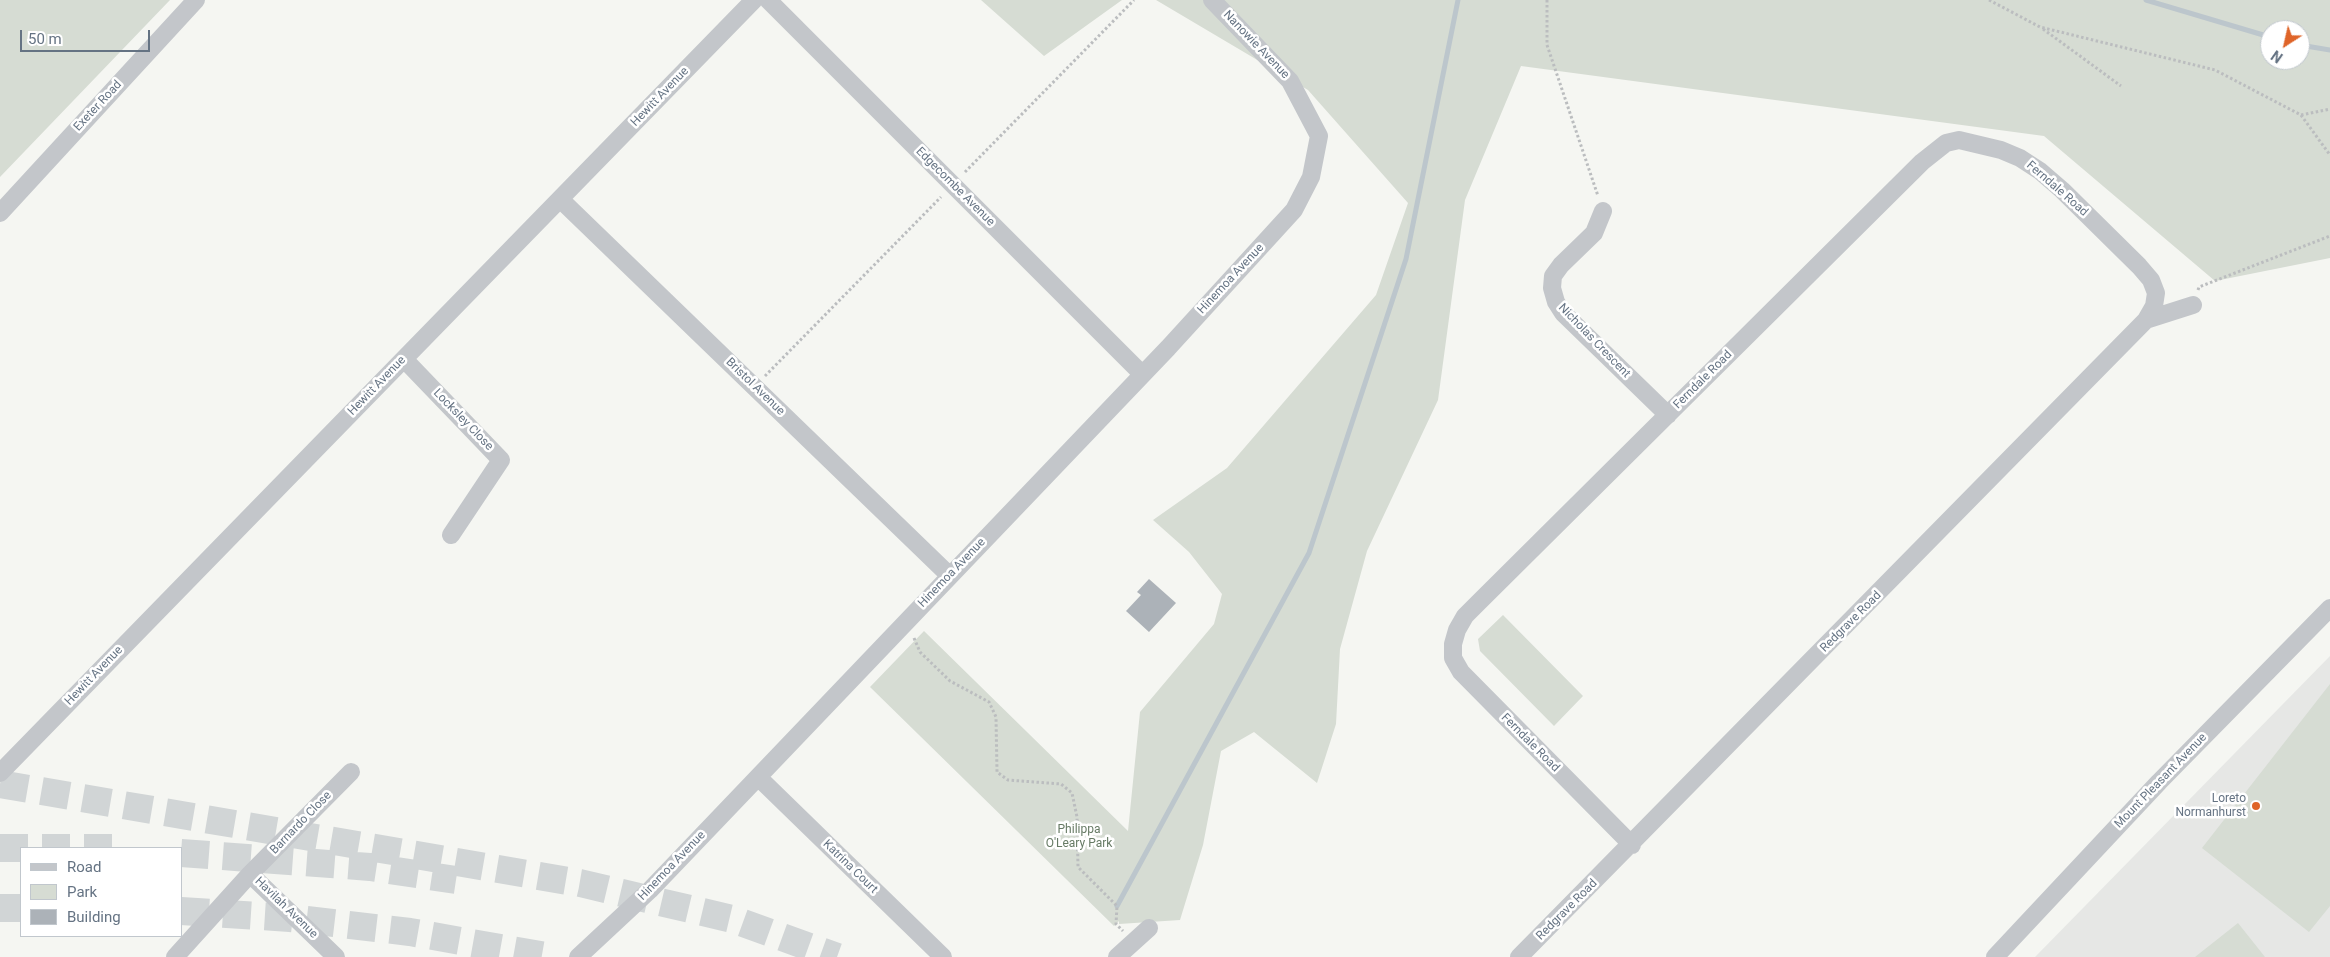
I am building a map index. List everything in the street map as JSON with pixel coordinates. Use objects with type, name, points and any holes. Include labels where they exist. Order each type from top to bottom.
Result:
[{"type":"street","name":"Exeter Road","points":[[0,213],[196,0]]},
{"type":"street","name":"Hewitt Avenue","points":[[0,773],[754,0]]},
{"type":"street","name":"Edgecombe Avenue","points":[[768,0],[1142,374]]},
{"type":"street","name":"Nanowie Avenue","points":[[1212,0],[1290,81],[1319,136],[1312,177]]},
{"type":"street","name":"Ferndale Road","points":[[1632,845],[1461,672],[1453,658],[1453,644],[1457,630],[1465,616],[1922,162],[1946,143],[1959,140],[1975,143],[2020,158],[2040,171],[2062,190],[2151,280],[2156,293],[2154,306],[2146,320]]},
{"type":"street","name":"Hinemoa Avenue","points":[[578,957],[650,890],[1142,374],[1294,210],[1312,177]]},
{"type":"street","name":"Bristol Avenue","points":[[560,199],[950,576]]},
{"type":"street","name":"Nicholas Crescent","points":[[1603,211],[1594,233],[1553,276],[1552,288],[1556,302],[1563,313],[1668,415]]},
{"type":"street","name":"Redgrave Road","points":[[1520,957],[2146,320],[2193,305]]},
{"type":"street","name":"Locksley Close","points":[[404,359],[501,460],[451,535]]},
{"type":"street","name":"Mount Pleasant Avenue","points":[[1995,957],[2159,782],[2330,608]]},
{"type":"street","name":"Barnardo Close","points":[[250,874],[351,772]]},
{"type":"street","name":"Katrina Court","points":[[758,777],[943,957]]},
{"type":"street","name":"Havilah Avenue","points":[[176,957],[250,874],[336,957]]},
{"type":"street","points":[[1117,957],[1149,928]]},
{"type":"path","points":[[1547,0],[1547,45],[1603,211]]},
{"type":"path","points":[[1989,0],[2040,27],[2121,86]]},
{"type":"path","points":[[2040,27],[2215,70],[2300,115],[2330,155]]},
{"type":"path","points":[[2300,115],[2330,109]]},
{"type":"path","points":[[2193,305],[2199,287],[2330,236]]},
{"type":"path","points":[[906,621],[920,652],[950,681],[989,702],[996,717],[997,772],[1008,780],[1061,784],[1072,793],[1076,816],[1078,867],[1117,906],[1116,924],[1134,942]]},
{"type":"shaded area","name":"Loreto Normanhurst","points":[[2330,656],[2330,957],[2035,957]]},
{"type":"green space","points":[[0,0],[170,0],[0,177]]},
{"type":"green space","points":[[981,0],[1122,0],[1044,56]]},
{"type":"green space","name":"Philippa O'Leary Park","points":[[1156,0],[2330,0],[2330,258],[2215,281],[2044,136],[1521,66],[1465,200],[1438,400],[1367,551],[1340,649],[1336,724],[1317,783],[1254,732],[1221,751],[1203,845],[1180,920],[1119,924],[1119,921],[1114,926],[870,687],[924,631],[1128,831],[1140,712],[1214,624],[1222,594],[1189,552],[1153,520],[1227,468],[1376,295],[1408,203],[1308,90]]},
{"type":"green space","points":[[1503,615],[1583,696],[1554,726],[1480,651],[1478,639]]},
{"type":"green space","points":[[2330,684],[2330,906],[2309,932],[2202,848]]},
{"type":"green space","points":[[2238,923],[2265,957],[2195,957]]},
{"type":"building","points":[[1149,579],[1176,603],[1149,632],[1126,611],[1141,595],[1137,592]]},
{"type":"waterway","points":[[1117,906],[1309,553],[1406,259],[1458,0]]},
{"type":"waterway","points":[[2146,0],[2260,34]]},
{"type":"waterway","points":[[2310,47],[2330,50]]},
{"type":"tunnel","points":[[0,784],[580,883],[732,919],[837,957]]},
{"type":"tunnel","points":[[0,848],[20,848]]},
{"type":"tunnel","points":[[182,853],[370,867],[456,880]]},
{"type":"tunnel","points":[[0,908],[20,908]]},
{"type":"tunnel","points":[[182,911],[290,918],[410,932],[551,957]]},
{"type":"place","name":"Loreto Normanhurst","points":[[2256,806]]}]
